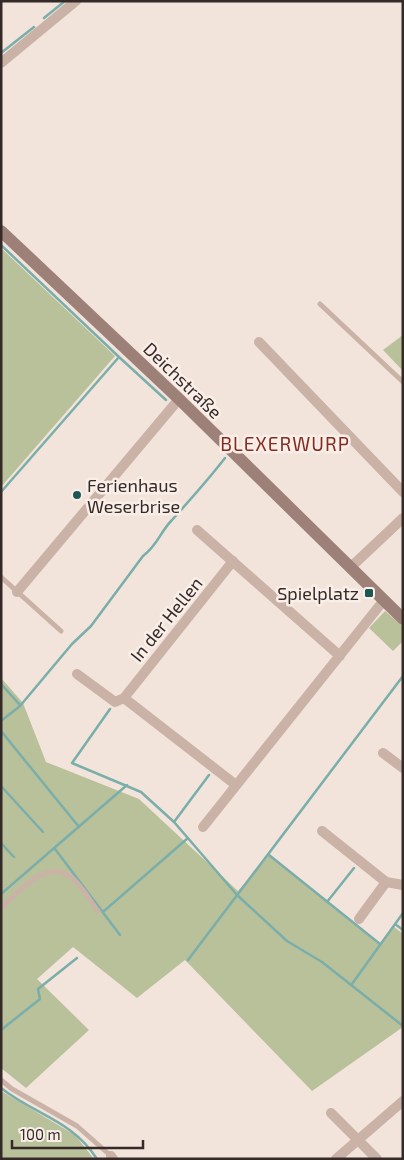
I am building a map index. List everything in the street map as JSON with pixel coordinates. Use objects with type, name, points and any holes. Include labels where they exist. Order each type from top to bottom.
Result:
[{"type":"street","points":[[1,63],[76,1]]},
{"type":"street","name":"Deichstraße","points":[[1,231],[179,399],[403,619]]},
{"type":"street","points":[[259,342],[403,492]]},
{"type":"street","points":[[18,592],[179,399]]},
{"type":"street","points":[[351,567],[403,518]]},
{"type":"street","points":[[197,530],[340,656]]},
{"type":"street","name":"In der Hellen","points":[[124,698],[233,561]]},
{"type":"street","points":[[203,827],[384,600]]},
{"type":"street","points":[[77,674],[115,702],[124,698],[236,785]]},
{"type":"street","points":[[383,753],[403,768]]},
{"type":"street","points":[[322,831],[386,882],[403,884]]},
{"type":"street","points":[[359,919],[386,882]]},
{"type":"street","points":[[336,1159],[403,1102]]},
{"type":"street","points":[[331,1113],[377,1159]]},
{"type":"lane","points":[[320,304],[403,382]]},
{"type":"lane","points":[[1,577],[62,631]]},
{"type":"lane","points":[[1,908],[40,874],[61,872],[72,878],[98,911]]},
{"type":"lane","points":[[1,1080],[12,1089],[77,1126],[112,1158]]},
{"type":"green space","points":[[1,248],[115,356],[1,487]]},
{"type":"green space","points":[[403,335],[403,371],[383,350]]},
{"type":"green space","points":[[385,611],[403,627],[403,641],[393,651],[369,628]]},
{"type":"green space","points":[[1,678],[23,703],[46,762],[139,799],[238,891],[269,855],[380,944],[393,926],[403,934],[403,1027],[312,1091],[185,960],[137,998],[73,947],[37,979],[89,1030],[26,1088],[1,1068]]},
{"type":"green space","points":[[1,1091],[75,1135],[94,1159],[1,1159]]},
{"type":"waterway","points":[[44,18],[65,1]]},
{"type":"waterway","points":[[1,53],[34,27]]},
{"type":"waterway","points":[[1,245],[119,357],[1,492]]},
{"type":"waterway","points":[[119,357],[166,400]]},
{"type":"waterway","points":[[1,721],[20,706],[72,644],[91,626],[143,556],[156,543],[168,525],[225,458]]},
{"type":"waterway","points":[[188,960],[403,676]]},
{"type":"waterway","points":[[1,684],[20,705]]},
{"type":"waterway","points":[[110,709],[72,763],[141,792],[174,822],[237,895],[287,941],[322,962],[403,1026]]},
{"type":"waterway","points":[[1,731],[79,827]]},
{"type":"waterway","points":[[174,822],[209,775]]},
{"type":"waterway","points":[[1,894],[127,785]]},
{"type":"waterway","points":[[1,786],[43,832]]},
{"type":"waterway","points":[[104,911],[188,838]]},
{"type":"waterway","points":[[1,843],[14,857]]},
{"type":"waterway","points":[[55,849],[120,935]]},
{"type":"waterway","points":[[269,855],[380,944]]},
{"type":"waterway","points":[[327,902],[354,868]]},
{"type":"waterway","points":[[352,984],[403,913]]},
{"type":"waterway","points":[[395,924],[403,930]]},
{"type":"waterway","points":[[1,1030],[40,999],[38,989],[77,958]]},
{"type":"waterway","points":[[1,1088],[76,1135],[97,1159]]},
{"type":"place","name":"Ferienhaus Weserbrise","points":[[77,495]]},
{"type":"place","name":"Spielplatz","points":[[369,593]]},
{"type":"district","name":"BLEXERWURP","points":[[285,443]]}]
